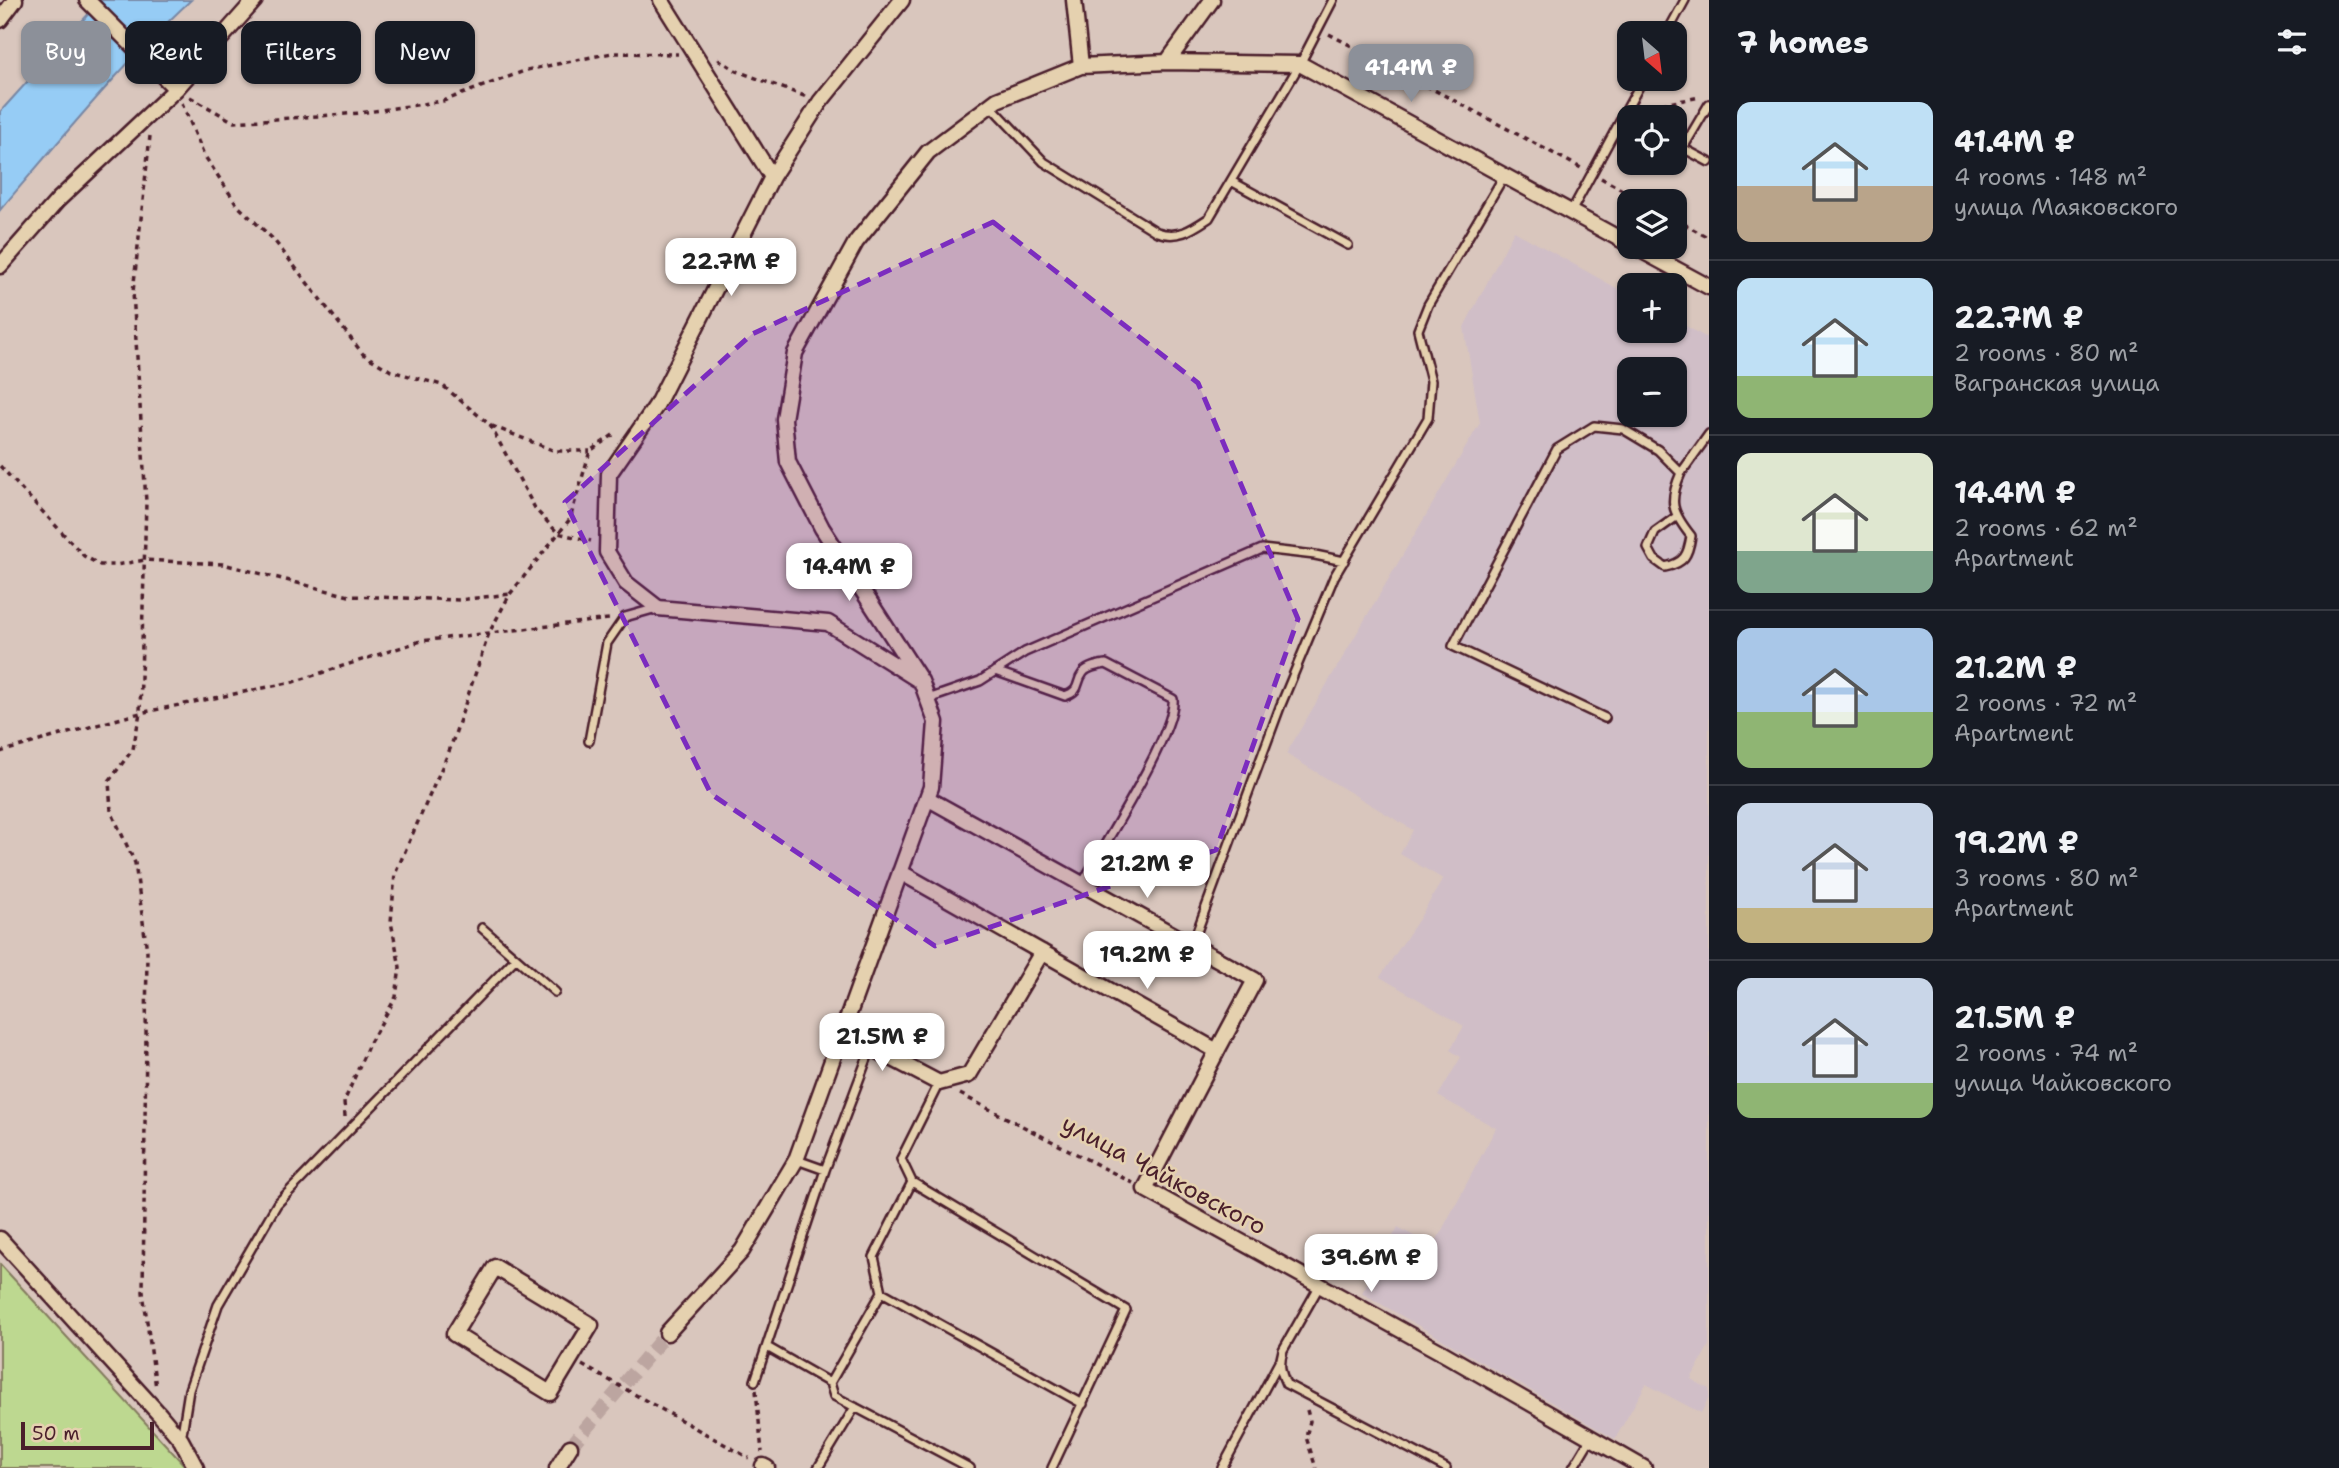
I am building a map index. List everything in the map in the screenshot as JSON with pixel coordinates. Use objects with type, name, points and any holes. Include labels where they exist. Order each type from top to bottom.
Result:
[{"type":"street","points":[[0,20],[15,0]]},
{"type":"street","points":[[88,0],[176,89]]},
{"type":"street","points":[[0,266],[58,200],[176,89],[255,0]]},
{"type":"street","points":[[661,0],[772,177]]},
{"type":"street","points":[[902,0],[820,102],[772,177],[656,405],[609,474],[607,552],[626,583],[657,608],[828,623],[921,681]]},
{"type":"street","points":[[1074,0],[1081,66]]},
{"type":"street","points":[[1167,62],[1212,0]]},
{"type":"street","points":[[667,1333],[742,1251],[796,1160],[931,787],[936,722],[921,681],[822,528],[788,462],[784,419],[795,353],[856,242],[928,152],[997,100],[1081,66],[1167,62],[1300,64],[1617,237]]},
{"type":"street","points":[[1657,259],[1709,287]]},
{"type":"street","points":[[927,798],[1255,979],[1145,1189]]},
{"type":"street","points":[[900,872],[1217,1051]]},
{"type":"street","points":[[842,1032],[939,1083],[970,1075],[1042,952]]},
{"type":"street","name":"улица Чайковского","points":[[1145,1189],[1644,1468]]},
{"type":"street","points":[[0,1239],[181,1440],[196,1468]]},
{"type":"street","points":[[495,1266],[591,1325],[571,1359],[550,1393],[454,1334],[495,1266]]},
{"type":"street","points":[[557,1468],[570,1447]]},
{"type":"lane","points":[[990,105],[1044,162],[1157,232],[1170,237],[1194,228],[1209,218],[1300,64],[1333,0]]},
{"type":"lane","points":[[1674,21],[1685,0]]},
{"type":"lane","points":[[1687,141],[1709,104]]},
{"type":"lane","points":[[1571,212],[1617,133]]},
{"type":"lane","points":[[1687,150],[1709,162]]},
{"type":"lane","points":[[1192,945],[1280,707],[1334,577],[1428,418],[1431,381],[1418,330],[1428,305],[1504,175]]},
{"type":"lane","points":[[1231,181],[1348,245]]},
{"type":"lane","points":[[1605,718],[1453,646],[1557,449],[1594,426],[1623,429],[1658,450],[1681,473]]},
{"type":"lane","points":[[1676,517],[1655,532],[1648,548],[1654,559],[1664,567],[1678,564],[1689,552],[1691,536],[1676,517],[1672,492],[1681,473],[1709,434]]},
{"type":"lane","points":[[927,699],[980,681],[1025,652],[1262,550],[1344,561]]},
{"type":"lane","points":[[589,741],[607,643],[625,617],[657,608]]},
{"type":"lane","points":[[995,671],[1065,696],[1072,694],[1079,687],[1082,673],[1089,668],[1105,664],[1173,699],[1174,708],[1164,737],[1082,884]]},
{"type":"lane","points":[[482,928],[555,992]]},
{"type":"lane","points":[[181,1440],[189,1390],[218,1305],[276,1204],[515,959]]},
{"type":"lane","points":[[755,1381],[825,1170],[872,1047]]},
{"type":"lane","points":[[939,1083],[901,1159],[912,1182],[1126,1310],[1052,1468]]},
{"type":"lane","points":[[796,1160],[825,1170]]},
{"type":"lane","points":[[830,1383],[882,1292],[874,1257],[912,1182]]},
{"type":"lane","points":[[1223,1468],[1287,1342],[1320,1285]]},
{"type":"lane","points":[[882,1292],[1083,1404]]},
{"type":"lane","points":[[767,1346],[830,1383],[834,1396],[970,1468]]},
{"type":"lane","points":[[1279,1362],[1286,1384],[1446,1468]]},
{"type":"lane","points":[[818,1468],[855,1407]]},
{"type":"lane","points":[[1573,1468],[1585,1434]]},
{"type":"path","points":[[1318,28],[1620,189]]},
{"type":"path","points":[[176,89],[234,122],[360,113],[443,101],[527,70],[611,53],[706,52],[737,71],[820,102]]},
{"type":"path","points":[[176,89],[204,155],[238,206],[273,239],[363,354],[391,371],[442,385],[490,425],[555,450],[590,451],[623,428]]},
{"type":"path","points":[[1655,105],[1709,95]]},
{"type":"path","points":[[153,110],[132,292],[146,502],[140,713],[134,749],[109,780],[111,811],[135,863],[147,951],[143,1292],[156,1388]]},
{"type":"path","points":[[1687,226],[1709,238]]},
{"type":"path","points":[[490,425],[536,510],[558,533],[589,540],[607,552]]},
{"type":"path","points":[[345,1134],[344,1101],[368,1046],[396,997],[400,967],[391,922],[395,874],[450,749],[489,633],[510,594],[570,519],[590,451]]},
{"type":"path","points":[[0,467],[84,556],[100,565],[145,560],[223,564],[349,596],[459,600],[510,594]]},
{"type":"path","points":[[0,752],[140,713],[293,681],[421,641],[625,617]]},
{"type":"path","name":"улица Чайковского","points":[[939,1083],[1145,1189]]},
{"type":"path","points":[[571,1359],[765,1467]]},
{"type":"path","points":[[755,1381],[765,1467]]},
{"type":"path","points":[[1301,1391],[1310,1421],[1307,1444],[1316,1468]]},
{"type":"highlighted area","points":[[993,222],[1198,383],[1298,619],[1216,850],[935,946],[711,794],[565,502],[752,334]]},
{"type":"shaded area","points":[[1514,231],[1617,288],[1617,343],[1687,343],[1687,327],[1709,339],[1709,1345],[1691,1379],[1709,1389],[1709,1397],[1701,1413],[1646,1384],[1615,1439],[1362,1293],[1398,1227],[1433,1247],[1496,1128],[1438,1096],[1461,1057],[1450,1050],[1464,1026],[1380,977],[1443,879],[1400,854],[1413,830],[1286,754],[1480,423],[1464,327]]},
{"type":"green space","points":[[0,1264],[187,1468],[0,1468]]},
{"type":"water","points":[[101,0],[191,0],[169,21],[125,21],[125,68],[111,83],[111,21],[82,21]]},
{"type":"water","points":[[25,84],[110,84],[0,210],[0,112]]},
{"type":"tunnel","points":[[570,1447],[667,1333]]}]
